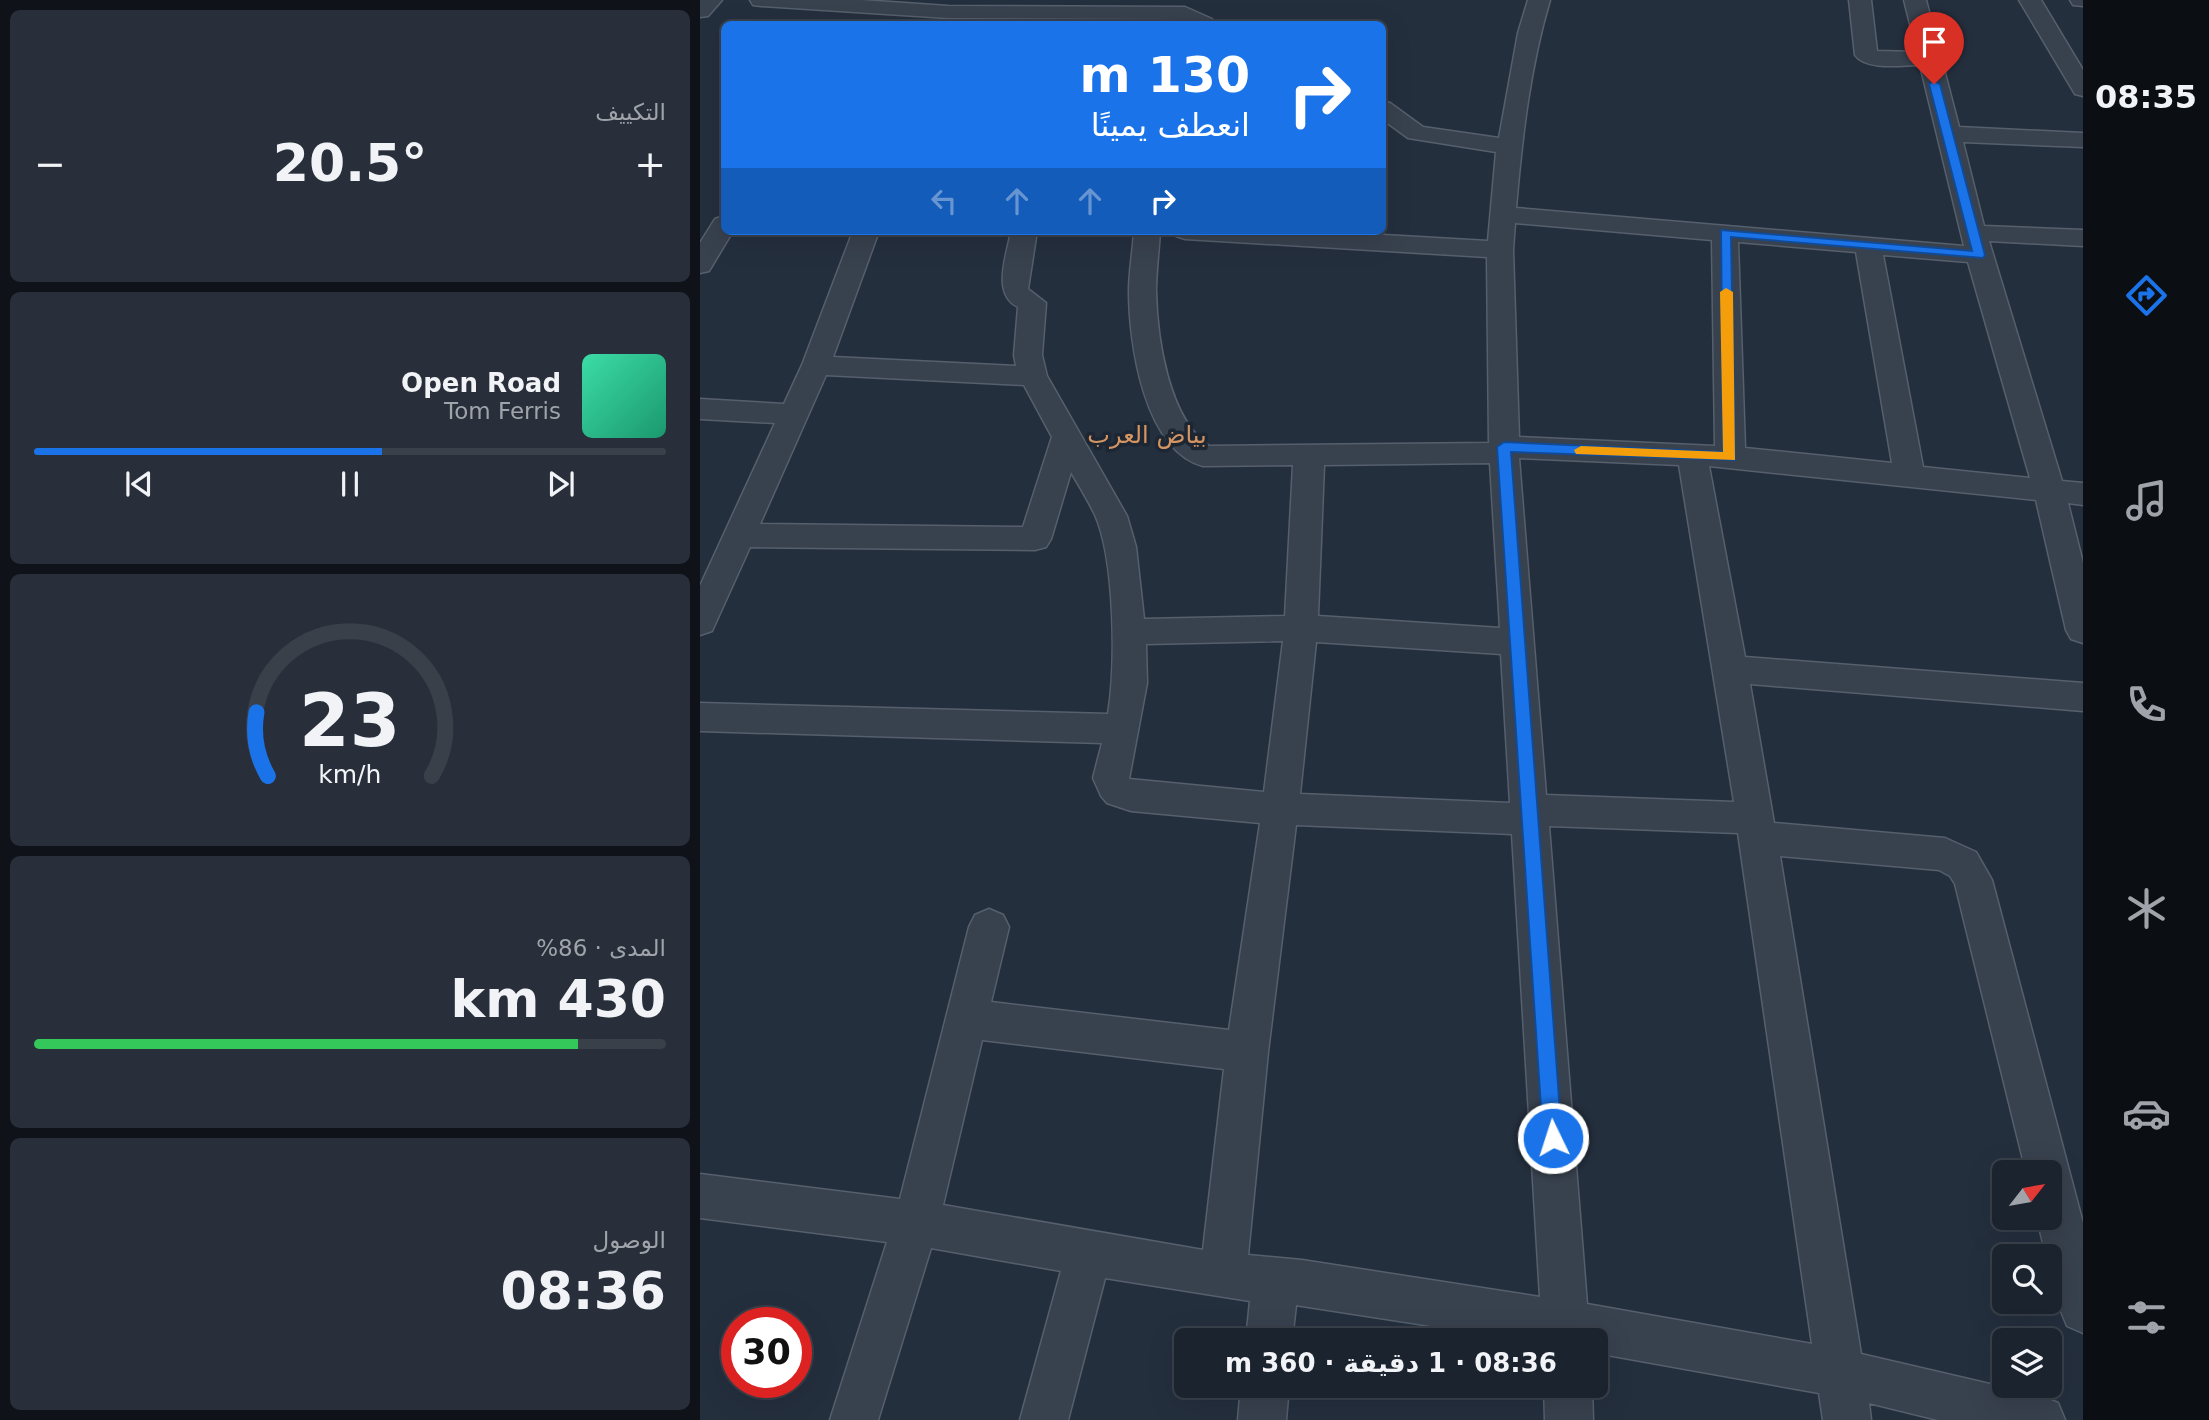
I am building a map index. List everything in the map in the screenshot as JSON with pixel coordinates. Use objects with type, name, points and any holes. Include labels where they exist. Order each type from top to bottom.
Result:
[{"type":"street","points":[[700,11],[711,0]]},
{"type":"street","points":[[761,0],[849,16],[949,12],[1049,19],[1185,13]]},
{"type":"street","points":[[1539,0],[1529,33],[1509,147],[1502,214],[1500,250],[1504,450],[1566,1328]]},
{"type":"street","points":[[1860,0],[1866,55],[1928,59]]},
{"type":"street","points":[[1915,0],[1976,244],[2050,492],[2083,630]]},
{"type":"street","points":[[2030,0],[2083,89]]},
{"type":"street","points":[[1386,111],[1416,133],[1509,147]]},
{"type":"street","points":[[1948,134],[2083,140]]},
{"type":"street","points":[[1502,214],[1868,246],[2083,238]]},
{"type":"street","points":[[700,265],[721,229]]},
{"type":"street","points":[[1725,233],[1730,457]]},
{"type":"street","points":[[700,622],[816,365],[865,235]]},
{"type":"street","points":[[1023,235],[1015,289],[1019,297],[1032,303],[1028,355],[1033,376],[1115,528],[1129,632],[1130,683],[1123,729],[1111,778],[1113,786],[1120,794],[1280,809],[1530,815],[1756,828],[1945,854],[1963,864],[1973,880],[2045,1160]]},
{"type":"street","points":[[1147,235],[1143,298],[1147,339],[1167,415],[1187,446],[1203,456],[1504,450],[1692,455],[2083,494]]},
{"type":"street","points":[[1251,235],[1500,250]]},
{"type":"street","points":[[1868,246],[1910,477]]},
{"type":"street","points":[[816,365],[1033,376]]},
{"type":"street","points":[[700,409],[794,414]]},
{"type":"street","points":[[740,535],[1035,539],[1066,439]]},
{"type":"street","points":[[1223,1276],[1247,1052],[1301,628],[1310,455]]},
{"type":"street","points":[[1692,455],[1756,828],[1847,1420]]},
{"type":"street","points":[[1129,632],[1301,628],[1518,642]]},
{"type":"street","points":[[1730,669],[2083,697]]},
{"type":"street","points":[[700,717],[1123,729]]},
{"type":"street","points":[[854,1420],[916,1223],[989,927]]},
{"type":"street","points":[[968,1019],[1247,1052]]},
{"type":"street","points":[[700,1196],[916,1223],[1223,1276],[1275,1280],[1544,1328]]},
{"type":"street","points":[[2062,1228],[2083,1310]]},
{"type":"street","points":[[1044,1420],[1089,1253]]},
{"type":"street","points":[[1270,1328],[1275,1280]]},
{"type":"street","points":[[1608,1338],[1841,1373],[2041,1420]]},
{"type":"street","points":[[1262,1420],[1264,1398]]},
{"type":"street","points":[[1568,1398],[1569,1420]]},
{"type":"slow traffic","points":[[1581,450],[1730,457],[1726,292]]},
{"type":"district","name":"بياض العرب","points":[[1147,435]]},
{"type":"route","points":[[1553,1138],[1504,447],[1730,457],[1725,233],[1979,255],[1934,84]]}]
